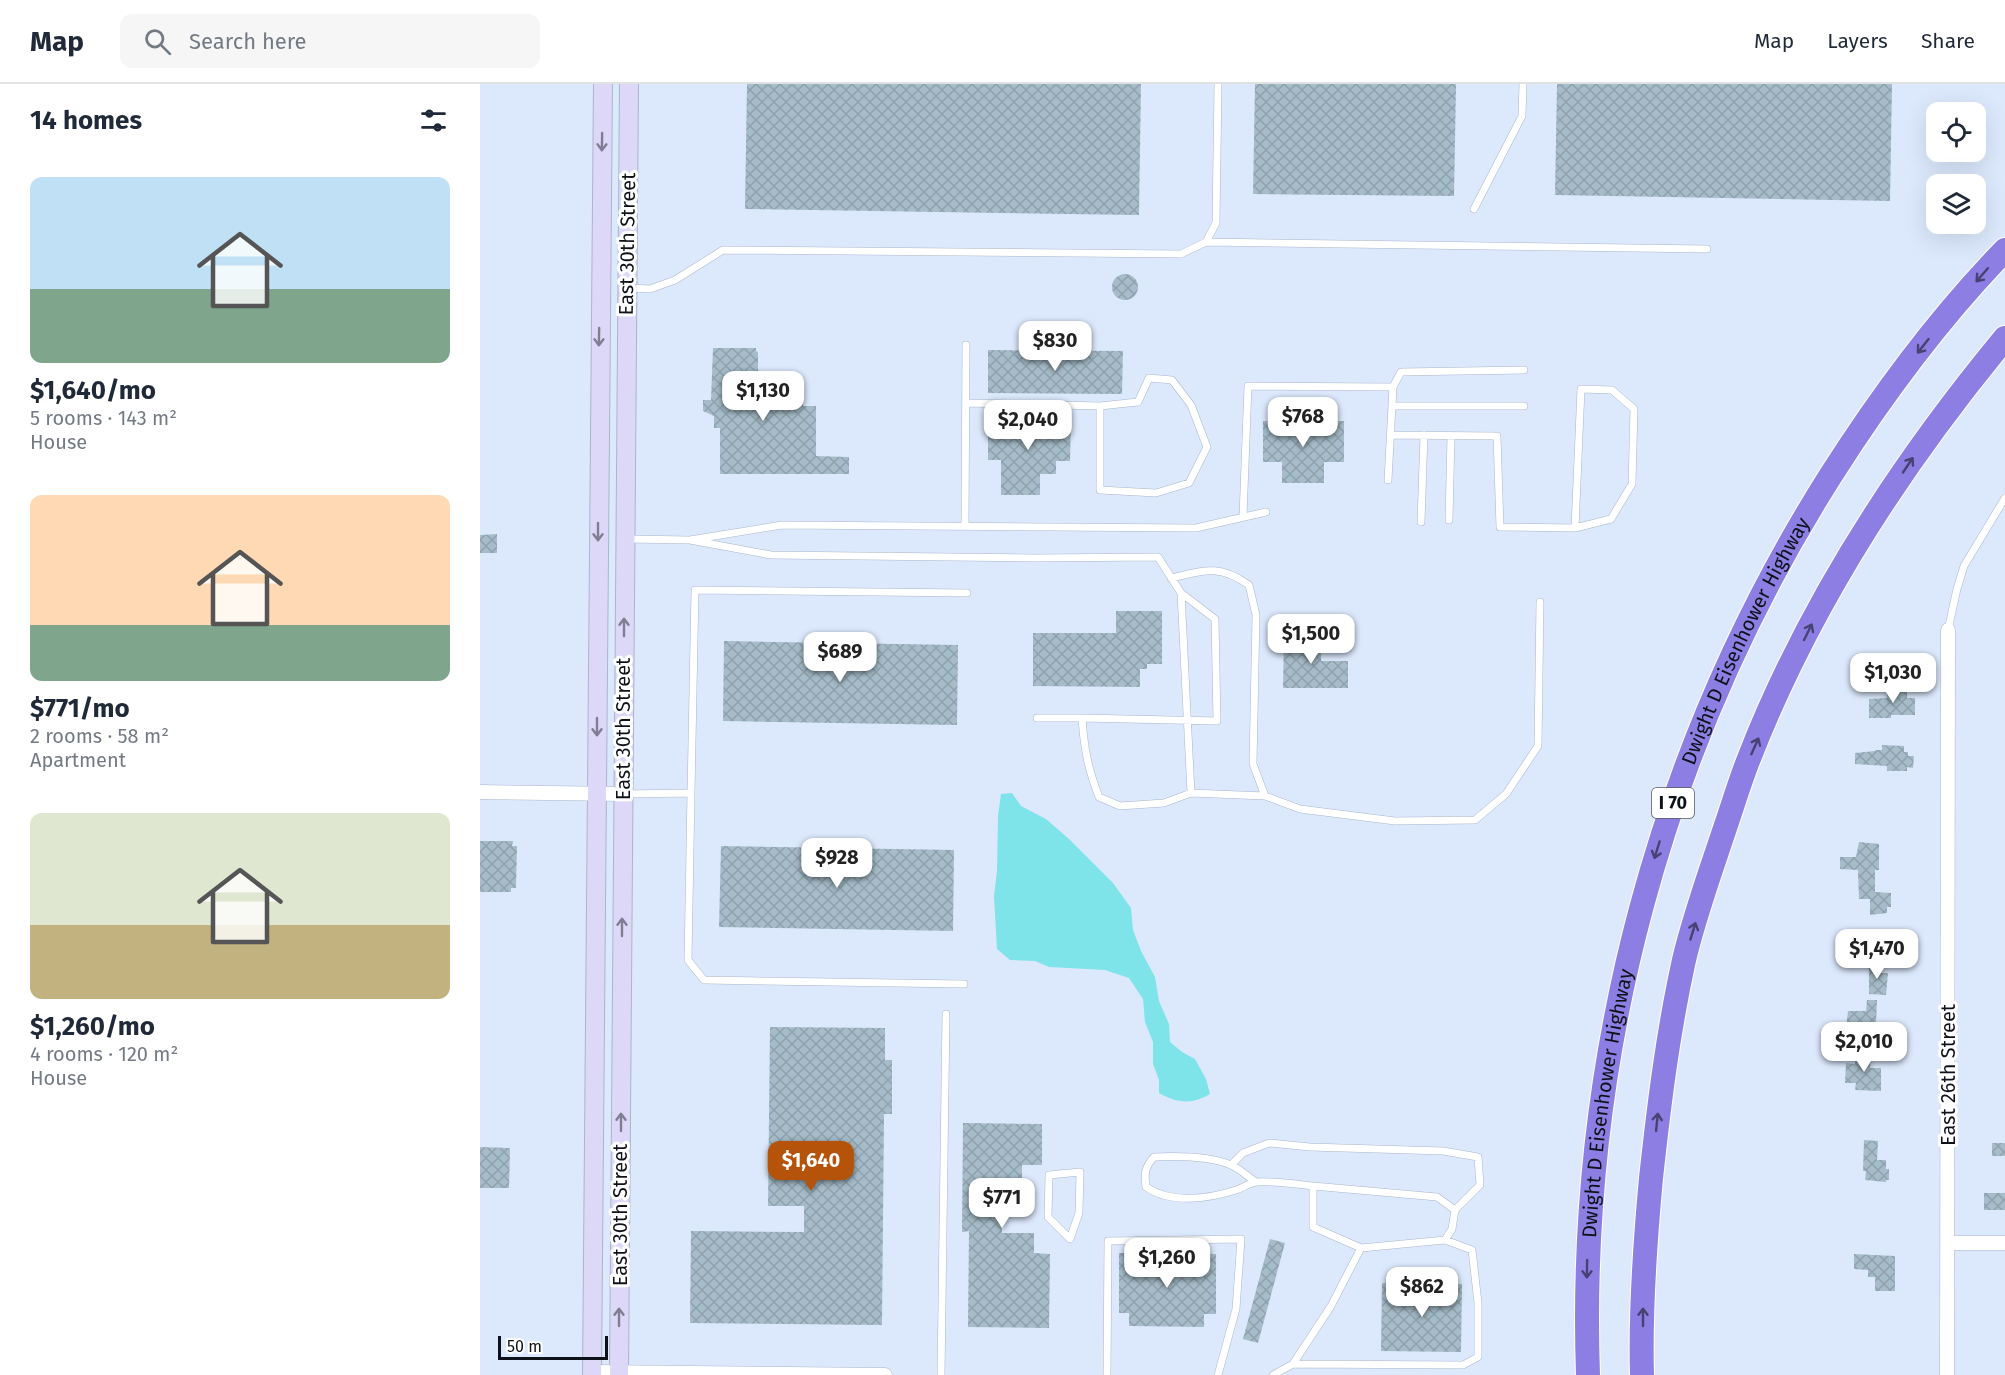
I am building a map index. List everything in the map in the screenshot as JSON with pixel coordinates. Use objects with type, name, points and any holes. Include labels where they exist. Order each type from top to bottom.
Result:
[{"type":"highway","name":"Dwight D Eisenhower Highway","points":[[1588,1375],[1587,1279],[1590,1216],[1597,1137],[1607,1068],[1634,932],[1649,876],[1675,797],[1709,707],[1731,658],[1764,590],[1797,530],[1877,405],[1935,329],[2005,250]]},
{"type":"highway","points":[[1642,1375],[1643,1266],[1664,1070],[1685,958],[1715,857],[1748,760],[1782,684],[1844,565],[1932,430],[2005,338]]},
{"type":"main road","name":"East 30th Street","points":[[592,1373],[603,84]]},
{"type":"main road","name":"East 30th Street","points":[[619,1373],[629,84]]},
{"type":"main road","points":[[600,288],[627,288]]},
{"type":"street","name":"East 26th Street","points":[[1947,1375],[1948,630]]},
{"type":"street","points":[[480,792],[623,794]]},
{"type":"street","points":[[1948,1243],[2005,1243]]},
{"type":"street","points":[[592,1373],[885,1375]]},
{"type":"lane","points":[[1206,242],[1216,223],[1218,84]]},
{"type":"lane","points":[[1474,209],[1522,116],[1522,84]]},
{"type":"lane","points":[[627,288],[650,289],[675,280],[723,250],[1180,254],[1206,242],[1707,249]]},
{"type":"lane","points":[[965,526],[966,345]]},
{"type":"lane","points":[[1388,480],[1393,387],[1401,372],[1524,370]]},
{"type":"lane","points":[[966,403],[1100,406],[1138,402],[1149,378],[1172,380],[1191,405],[1207,447],[1189,483],[1156,493],[1100,490],[1100,406]]},
{"type":"lane","points":[[1243,517],[1248,386],[1393,387]]},
{"type":"lane","points":[[1390,435],[1497,436],[1500,528],[1575,528],[1611,519],[1632,484],[1634,409],[1612,390],[1581,389],[1575,528]]},
{"type":"lane","points":[[1392,406],[1524,406]]},
{"type":"lane","points":[[1421,522],[1424,435]]},
{"type":"lane","points":[[1449,520],[1451,436]]},
{"type":"lane","points":[[1948,630],[1964,566],[2005,498]]},
{"type":"lane","points":[[625,540],[690,540],[782,525],[1196,528],[1266,512]]},
{"type":"lane","points":[[690,540],[771,555],[1158,557],[1181,593],[1215,619],[1217,721],[1037,718]]},
{"type":"lane","points":[[1172,578],[1209,569],[1234,574],[1249,585],[1256,615],[1253,764],[1265,796]]},
{"type":"lane","points":[[964,984],[704,980],[688,960],[695,590],[967,593]]},
{"type":"lane","points":[[1181,593],[1191,793]]},
{"type":"lane","points":[[1082,718],[1084,750],[1099,797],[1120,807],[1164,802],[1191,793],[1265,796],[1300,809],[1395,821],[1475,820],[1506,794],[1538,746],[1540,602]]},
{"type":"lane","points":[[623,794],[691,793]]},
{"type":"lane","points":[[940,1375],[946,1014]]},
{"type":"lane","points":[[1231,1165],[1243,1153],[1269,1143],[1310,1147],[1443,1151],[1478,1157],[1480,1185],[1455,1210],[1452,1229],[1445,1240]]},
{"type":"lane","points":[[1256,1182],[1231,1165],[1198,1158],[1154,1157],[1146,1165],[1144,1176],[1146,1187],[1167,1197],[1185,1198],[1211,1195],[1235,1190],[1256,1182],[1437,1197],[1455,1210]]},
{"type":"lane","points":[[1080,1172],[1079,1214],[1070,1239],[1048,1217],[1049,1174],[1080,1172]]},
{"type":"lane","points":[[1293,1364],[1463,1365],[1478,1357],[1478,1303],[1472,1250],[1445,1240],[1361,1248],[1312,1227],[1313,1186]]},
{"type":"lane","points":[[1107,1375],[1108,1241],[1241,1239],[1236,1309],[1218,1375]]},
{"type":"lane","points":[[1273,1375],[1293,1364],[1331,1306],[1361,1248]]},
{"type":"shaded area","points":[[1012,793],[1021,806],[1046,819],[1069,839],[1113,883],[1131,908],[1133,930],[1155,977],[1159,1001],[1169,1024],[1170,1042],[1195,1059],[1206,1079],[1210,1094],[1204,1098],[1178,1101],[1159,1093],[1159,1080],[1153,1064],[1153,1042],[1145,1022],[1143,999],[1129,978],[1105,970],[1049,967],[1035,961],[1010,960],[997,949],[994,896],[998,816],[1001,794]]},
{"type":"building","points":[[747,84],[1141,84],[1139,215],[745,209]]},
{"type":"building","points":[[1255,84],[1456,84],[1454,196],[1253,194]]},
{"type":"building","points":[[1557,84],[1892,84],[1890,201],[1555,195]]},
{"type":"building","points":[[1125,274],[1134,278],[1138,287],[1134,296],[1125,300],[1116,296],[1112,287],[1116,278]]},
{"type":"building","points":[[713,348],[756,348],[758,352],[758,391],[803,391],[803,406],[816,406],[816,456],[849,457],[849,474],[720,474],[720,428],[714,428],[714,416],[703,411],[703,400],[711,400]]},
{"type":"building","points":[[988,350],[1123,351],[1122,394],[988,393]]},
{"type":"building","points":[[1275,415],[1282,421],[1344,421],[1344,462],[1324,462],[1324,483],[1282,483],[1282,462],[1263,462],[1263,421],[1272,421]]},
{"type":"building","points":[[988,419],[1071,419],[1070,461],[1056,461],[1056,474],[1040,474],[1040,495],[1001,495],[1001,460],[988,460]]},
{"type":"building","points":[[497,534],[497,553],[480,553],[480,535]]},
{"type":"building","points":[[1116,611],[1162,611],[1162,664],[1147,664],[1147,669],[1140,669],[1140,687],[1033,686],[1033,633],[1116,633]]},
{"type":"building","points":[[1284,634],[1321,635],[1321,661],[1348,661],[1348,688],[1283,688]]},
{"type":"building","points":[[724,641],[958,645],[957,725],[723,721]]},
{"type":"building","points":[[1887,685],[1907,685],[1907,698],[1915,698],[1915,715],[1869,718],[1869,699],[1887,698]]},
{"type":"building","points":[[1882,745],[1904,746],[1904,752],[1908,752],[1908,756],[1914,756],[1913,768],[1907,767],[1907,771],[1887,771],[1887,766],[1855,764],[1855,753],[1882,750]]},
{"type":"building","points":[[480,841],[513,841],[512,846],[517,846],[516,888],[511,888],[511,892],[480,892]]},
{"type":"building","points":[[1859,842],[1879,844],[1879,870],[1875,870],[1875,892],[1891,893],[1891,907],[1887,907],[1887,913],[1870,915],[1870,899],[1859,899],[1858,870],[1840,869],[1840,857],[1856,857]]},
{"type":"building","points":[[721,846],[954,850],[953,931],[719,927]]},
{"type":"building","points":[[1869,963],[1882,963],[1882,973],[1888,973],[1886,995],[1869,994]]},
{"type":"building","points":[[1867,1000],[1877,1000],[1876,1024],[1883,1024],[1883,1046],[1864,1046],[1865,1029],[1846,1028],[1848,1011],[1866,1011]]},
{"type":"building","points":[[770,1027],[885,1028],[885,1060],[892,1060],[892,1114],[884,1114],[882,1325],[690,1323],[691,1231],[804,1232],[804,1206],[768,1206]]},
{"type":"building","points":[[1856,1051],[1871,1051],[1870,1068],[1881,1068],[1881,1091],[1855,1090],[1856,1083],[1845,1083],[1846,1063],[1855,1064]]},
{"type":"building","points":[[963,1123],[1042,1124],[1042,1165],[1022,1165],[1022,1197],[1002,1197],[1002,1233],[1034,1233],[1034,1253],[1050,1254],[1049,1328],[968,1327],[969,1231],[962,1232]]},
{"type":"building","points":[[1864,1140],[1878,1141],[1877,1160],[1886,1160],[1886,1169],[1889,1169],[1889,1180],[1886,1182],[1865,1180]]},
{"type":"building","points":[[1992,1143],[2005,1143],[2005,1156],[1992,1156]]},
{"type":"building","points":[[480,1147],[510,1148],[509,1188],[480,1188]]},
{"type":"building","points":[[1984,1193],[2005,1193],[2005,1210],[1984,1210]]},
{"type":"building","points":[[1270,1239],[1285,1243],[1258,1343],[1243,1339]]},
{"type":"building","points":[[1119,1253],[1216,1254],[1216,1314],[1204,1314],[1204,1327],[1129,1326],[1129,1313],[1119,1313]]},
{"type":"building","points":[[1854,1254],[1895,1256],[1895,1291],[1875,1291],[1875,1277],[1868,1277],[1868,1270],[1854,1269]]},
{"type":"building","points":[[1382,1283],[1462,1284],[1461,1352],[1381,1351]]}]
